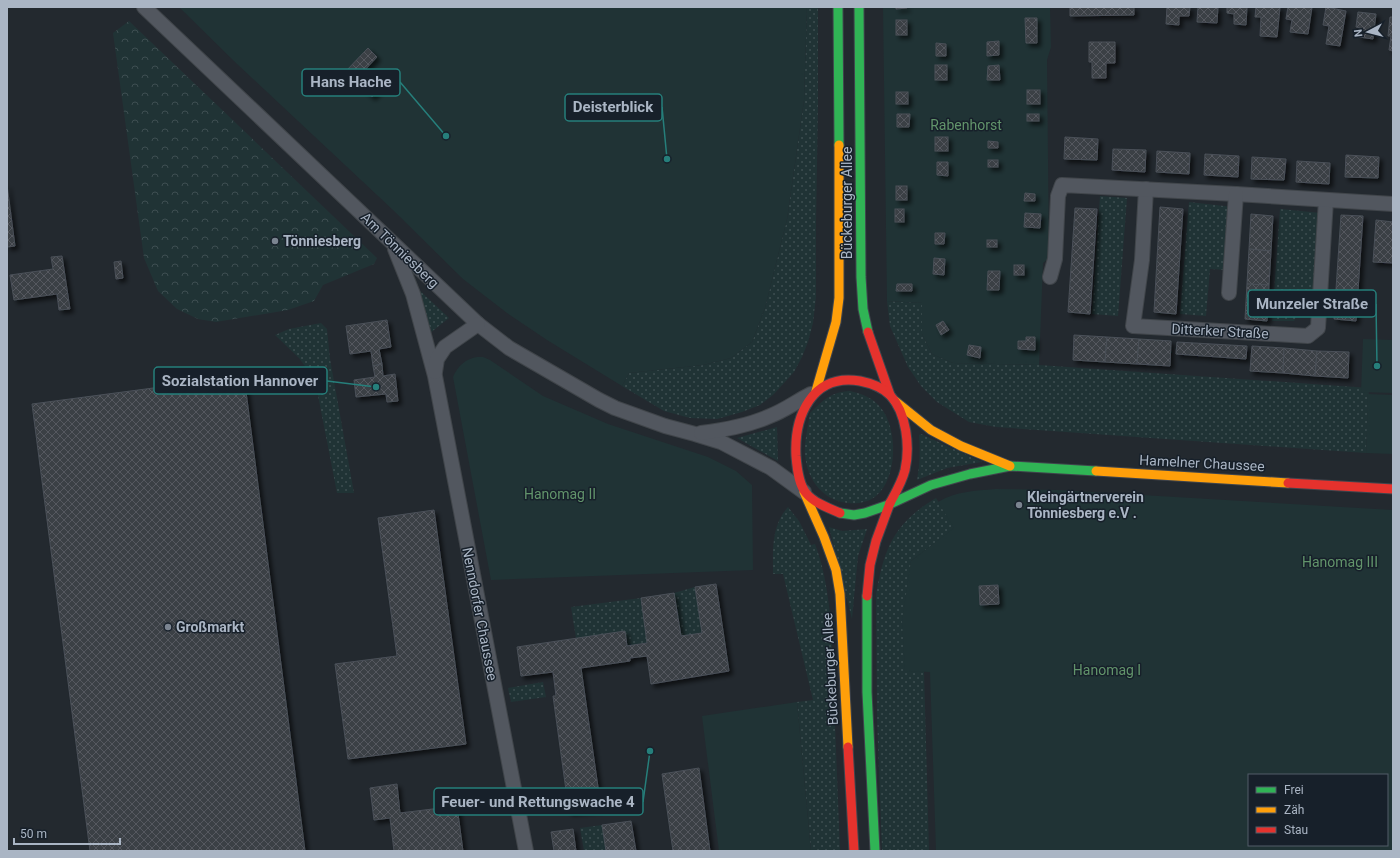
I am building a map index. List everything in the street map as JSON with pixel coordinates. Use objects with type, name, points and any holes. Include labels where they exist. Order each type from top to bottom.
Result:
[{"type":"main road","name":"Bückeburger Allee","points":[[816,391],[835,328],[839,298],[838,7]]},
{"type":"main road","name":"Bückeburger Allee","points":[[860,7],[863,309],[869,338],[891,397]]},
{"type":"main road","points":[[875,851],[868,692],[866,601],[870,565],[876,541],[890,503],[903,477],[907,463],[907,444],[901,415],[891,397],[875,386],[852,380],[845,380],[829,384],[816,391],[800,413],[797,428],[796,455],[799,477],[804,492],[822,505],[842,514],[863,513],[890,503]]},
{"type":"main road","name":"Hamelner Chaussee","points":[[891,397],[930,430],[961,446],[1010,466]]},
{"type":"main road","name":"Hamelner Chaussee","points":[[890,503],[930,486],[966,475],[1010,466],[1393,489]]},
{"type":"main road","name":"Bückeburger Allee","points":[[804,492],[824,537],[836,570],[840,594],[854,851]]},
{"type":"street","name":"Am Tönniesberg","points":[[144,7],[478,324],[510,348],[615,408],[664,426],[721,442],[744,453],[771,468],[804,492]]},
{"type":"street","points":[[1050,277],[1055,259],[1058,196],[1062,185],[1393,204]]},
{"type":"street","name":"Ditterker Straße","points":[[1146,189],[1142,260],[1133,326],[1308,336],[1318,328],[1326,200]]},
{"type":"street","points":[[1229,293],[1236,194]]},
{"type":"street","name":"Nenndorfer Chaussee","points":[[394,245],[413,294],[435,376],[526,851]]},
{"type":"street","name":"Nenndorfer Chaussee","points":[[435,376],[437,359],[445,347],[478,324]]},
{"type":"street","name":"Am Tönniesberg","points":[[695,434],[721,431],[743,426],[771,416],[816,391]]},
{"type":"green space","points":[[179,7],[807,7],[804,100],[787,219],[765,308],[752,342],[731,358],[703,365],[629,373],[622,386],[547,340],[507,313],[463,279],[393,210],[236,63]]},
{"type":"green space","points":[[807,7],[818,7],[816,297],[813,323],[808,342],[794,372],[774,394],[760,405],[717,419],[690,418],[664,411],[622,386],[629,373],[703,365],[731,358],[752,342],[765,308],[787,219],[804,100]]},
{"type":"green space","name":"Rabenhorst","points":[[883,7],[1050,7],[1051,47],[1047,60],[1049,258],[1043,263],[1039,365],[953,363],[932,354],[922,334],[922,303],[887,301]]},
{"type":"green space","points":[[129,21],[377,258],[374,264],[323,285],[314,301],[288,310],[216,322],[198,319],[177,309],[158,291],[144,258],[113,33]]},
{"type":"green space","points":[[1100,196],[1127,198],[1118,316],[1092,314]]},
{"type":"green space","points":[[1189,202],[1233,207],[1226,270],[1210,269],[1206,316],[1180,314]]},
{"type":"green space","points":[[1280,209],[1321,213],[1315,287],[1294,321],[1272,321]]},
{"type":"green space","points":[[416,287],[449,318],[430,333]]},
{"type":"green space","points":[[887,301],[922,303],[922,334],[932,354],[953,363],[1039,365],[1369,388],[1366,453],[996,427],[969,422],[937,402],[921,386],[908,367],[890,326]]},
{"type":"green space","points":[[321,323],[327,329],[330,359],[354,493],[337,493],[315,380],[299,358],[275,335],[289,329]]},
{"type":"green space","points":[[1363,339],[1393,340],[1393,393],[1361,392]]},
{"type":"green space","name":"Hanomag II","points":[[483,357],[490,360],[543,396],[608,424],[708,457],[736,471],[752,485],[753,570],[491,580],[453,377],[462,364],[469,359]]},
{"type":"green space","points":[[850,391],[867,397],[881,408],[887,417],[893,440],[892,466],[883,488],[873,498],[865,502],[855,503],[842,502],[827,496],[821,491],[812,478],[806,463],[805,455],[810,413],[832,395]]},
{"type":"green space","points":[[1368,394],[1393,395],[1393,454],[1366,453]]},
{"type":"green space","points":[[777,427],[778,461],[737,438]]},
{"type":"green space","points":[[921,434],[982,462],[947,468],[917,480],[920,458],[919,435]]},
{"type":"green space","name":"Hanomag I","points":[[995,489],[1058,490],[1393,510],[1393,851],[936,851],[930,672],[905,671],[902,621],[911,561],[954,528],[938,502],[945,498],[973,491]]},
{"type":"green space","points":[[936,498],[955,528],[911,561],[905,671],[924,671],[929,851],[882,851],[877,718],[876,595],[887,550],[893,538],[910,517]]},
{"type":"green space","points":[[788,507],[799,521],[811,545],[815,544],[824,573],[831,623],[840,851],[811,851],[797,702],[813,700],[783,574],[773,574],[773,548],[776,530],[782,514]]},
{"type":"green space","points":[[829,527],[842,531],[867,529],[858,556],[852,619]]},
{"type":"green space","points":[[695,587],[702,633],[681,636],[674,593]]},
{"type":"green space","points":[[641,598],[647,643],[627,646],[576,638],[571,607]]},
{"type":"green space","points":[[543,682],[546,697],[511,702],[508,688]]},
{"type":"green space","points":[[797,702],[811,851],[719,851],[702,716]]},
{"type":"green space","points":[[602,825],[606,851],[584,851],[580,828]]},
{"type":"building","points":[[896,7],[907,7],[907,8],[896,9]]},
{"type":"building","points":[[1070,7],[1134,7],[1134,15],[1070,16]]},
{"type":"building","points":[[1167,7],[1190,7],[1189,16],[1179,16],[1179,25],[1166,24]]},
{"type":"building","points":[[1198,7],[1218,7],[1217,23],[1197,22]]},
{"type":"building","points":[[1227,7],[1247,7],[1246,25],[1234,24],[1234,14],[1227,13]]},
{"type":"building","points":[[1256,7],[1280,7],[1277,37],[1260,36],[1261,17],[1255,17]]},
{"type":"building","points":[[1288,7],[1312,7],[1308,34],[1290,32],[1292,20],[1286,19]]},
{"type":"building","points":[[1326,7],[1346,11],[1340,46],[1326,44],[1329,26],[1323,25]]},
{"type":"building","points":[[1358,12],[1376,14],[1373,39],[1359,37],[1360,28],[1356,27]]},
{"type":"building","points":[[1390,17],[1393,17],[1393,51],[1389,50],[1391,36],[1388,36]]},
{"type":"building","points":[[1025,18],[1037,18],[1037,43],[1026,43]]},
{"type":"building","points":[[896,20],[907,20],[907,35],[896,35]]},
{"type":"building","points":[[999,41],[999,55],[987,56],[987,42]]},
{"type":"building","points":[[1089,42],[1115,42],[1115,63],[1106,63],[1106,78],[1092,78],[1092,62],[1089,62]]},
{"type":"building","points":[[936,43],[946,44],[946,56],[936,56]]},
{"type":"building","points":[[368,48],[377,57],[362,73],[380,89],[372,97],[345,72]]},
{"type":"building","points":[[935,65],[947,65],[947,80],[935,80]]},
{"type":"building","points":[[999,65],[1000,80],[987,80],[988,66]]},
{"type":"building","points":[[1027,90],[1040,90],[1040,104],[1027,104]]},
{"type":"building","points":[[896,92],[908,92],[908,104],[896,104]]},
{"type":"building","points":[[897,114],[910,114],[909,127],[897,127]]},
{"type":"building","points":[[1027,114],[1039,114],[1039,121],[1027,121]]},
{"type":"building","points":[[935,137],[948,137],[948,151],[935,151]]},
{"type":"building","points":[[1065,137],[1098,139],[1097,160],[1064,159]]},
{"type":"building","points":[[988,141],[998,142],[998,148],[988,148]]},
{"type":"building","points":[[1113,149],[1146,150],[1145,172],[1112,170]]},
{"type":"building","points":[[1157,151],[1190,153],[1189,174],[1156,172]]},
{"type":"building","points":[[1205,154],[1239,156],[1238,177],[1204,175]]},
{"type":"building","points":[[1346,155],[1379,157],[1378,178],[1345,177]]},
{"type":"building","points":[[1252,157],[1286,159],[1284,180],[1251,179]]},
{"type":"building","points":[[988,160],[998,160],[998,167],[988,167]]},
{"type":"building","points":[[1297,161],[1330,163],[1329,184],[1296,182]]},
{"type":"building","points":[[937,162],[948,162],[948,176],[937,175]]},
{"type":"building","points":[[7,185],[15,246],[7,247]]},
{"type":"building","points":[[896,186],[907,186],[907,200],[896,200]]},
{"type":"building","points":[[1025,193],[1035,194],[1035,201],[1024,201]]},
{"type":"building","points":[[1160,207],[1183,209],[1176,314],[1154,312]]},
{"type":"building","points":[[1075,208],[1097,209],[1090,314],[1068,312]]},
{"type":"building","points":[[895,209],[904,209],[904,222],[895,222]]},
{"type":"building","points":[[1025,213],[1041,214],[1040,228],[1024,227]]},
{"type":"building","points":[[1251,214],[1273,216],[1271,251],[1249,249]]},
{"type":"building","points":[[1341,215],[1363,216],[1356,321],[1334,319]]},
{"type":"building","points":[[1376,220],[1393,222],[1393,263],[1373,262]]},
{"type":"building","points":[[935,233],[945,233],[944,244],[935,244]]},
{"type":"building","points":[[987,240],[997,240],[997,247],[987,247]]},
{"type":"building","points":[[1249,249],[1271,251],[1269,285],[1247,284]]},
{"type":"building","points":[[62,256],[70,309],[59,310],[57,294],[14,300],[10,275],[53,269],[51,257]]},
{"type":"building","points":[[934,258],[945,259],[944,275],[933,274]]},
{"type":"building","points":[[121,261],[123,278],[116,279],[114,262]]},
{"type":"building","points":[[1014,265],[1024,265],[1024,275],[1014,275]]},
{"type":"building","points":[[988,271],[1000,271],[999,290],[987,290]]},
{"type":"building","points":[[897,284],[912,284],[912,291],[896,291]]},
{"type":"building","points":[[1247,284],[1269,285],[1267,321],[1245,319]]},
{"type":"building","points":[[387,320],[391,347],[379,349],[382,364],[373,366],[371,351],[350,354],[346,326]]},
{"type":"building","points":[[943,321],[949,330],[941,335],[936,325]]},
{"type":"building","points":[[1074,335],[1107,337],[1105,362],[1073,360]]},
{"type":"building","points":[[1026,337],[1035,337],[1035,350],[1018,349],[1018,341],[1026,341]]},
{"type":"building","points":[[1107,337],[1139,339],[1137,364],[1105,362]]},
{"type":"building","points":[[1139,339],[1171,341],[1170,366],[1137,364]]},
{"type":"building","points":[[1177,342],[1247,346],[1246,359],[1176,354]]},
{"type":"building","points":[[969,345],[981,347],[980,358],[967,355]]},
{"type":"building","points":[[1252,346],[1284,348],[1283,373],[1250,371]]},
{"type":"building","points":[[1284,348],[1317,351],[1315,376],[1283,373]]},
{"type":"building","points":[[1317,351],[1349,352],[1348,378],[1315,376]]},
{"type":"building","points":[[382,364],[383,376],[395,374],[398,401],[387,402],[386,394],[356,397],[354,380],[375,377],[373,366]]},
{"type":"building","name":"Großmarkt","points":[[244,376],[305,851],[90,851],[32,404]]},
{"type":"building","points":[[434,510],[466,744],[348,759],[335,664],[397,656],[378,518]]},
{"type":"building","points":[[716,584],[729,671],[651,684],[647,656],[630,658],[630,661],[581,668],[601,808],[569,812],[553,696],[556,696],[553,672],[521,676],[517,647],[625,631],[627,646],[647,643],[641,598],[674,593],[681,636],[702,633],[695,587]]},
{"type":"building","points":[[998,585],[999,604],[980,605],[979,586]]},
{"type":"building","points":[[699,768],[710,851],[673,851],[662,774]]},
{"type":"building","points":[[397,784],[400,813],[457,806],[463,851],[394,851],[390,818],[374,820],[370,788]]},
{"type":"building","points":[[631,821],[636,851],[606,851],[602,825]]},
{"type":"building","points":[[573,829],[576,851],[554,851],[551,832]]},
{"type":"traffic: fast","points":[[838,7],[839,145]]},
{"type":"traffic: fast","points":[[859,7],[861,277],[863,309],[868,332]]},
{"type":"traffic: fast","points":[[840,513],[854,515],[865,513],[888,505],[931,485],[970,474],[1010,466],[1096,471]]},
{"type":"traffic: fast","points":[[867,596],[867,692],[875,851]]},
{"type":"traffic: slow","points":[[816,391],[836,322],[839,298],[839,145]]},
{"type":"traffic: slow","points":[[895,401],[931,430],[961,446],[1010,466]]},
{"type":"traffic: slow","points":[[1096,471],[1288,483]]},
{"type":"traffic: slow","points":[[804,492],[824,537],[836,570],[840,594],[848,747]]},
{"type":"traffic: jam","points":[[868,332],[890,395]]},
{"type":"traffic: jam","points":[[840,513],[819,504],[806,494],[799,479],[797,469],[796,441],[798,426],[809,400],[818,391],[829,384],[843,380],[860,381],[872,384],[887,392],[896,402],[904,421],[907,441],[905,470],[899,487],[890,503]]},
{"type":"traffic: jam","points":[[1288,483],[1393,489]]},
{"type":"traffic: jam","points":[[867,596],[870,565],[876,541],[890,503]]},
{"type":"traffic: jam","points":[[848,747],[854,851]]},
{"type":"place","name":"Hans Hache","points":[[446,136]]},
{"type":"place","name":"Deisterblick","points":[[667,159]]},
{"type":"place","name":"Tönniesberg","points":[[275,241]]},
{"type":"place","name":"Munzeler Straße","points":[[1377,366]]},
{"type":"place","name":"Sozialstation Hannover","points":[[376,387]]},
{"type":"place","name":"Kleingärtnerverein Tönniesberg e.V .","points":[[1019,505]]},
{"type":"place","name":"Großmarkt","points":[[168,627]]},
{"type":"place","name":"Feuer- und Rettungswache 4","points":[[650,751]]},
{"type":"park label","name":"Hanomag III","points":[[1340,562]]}]
